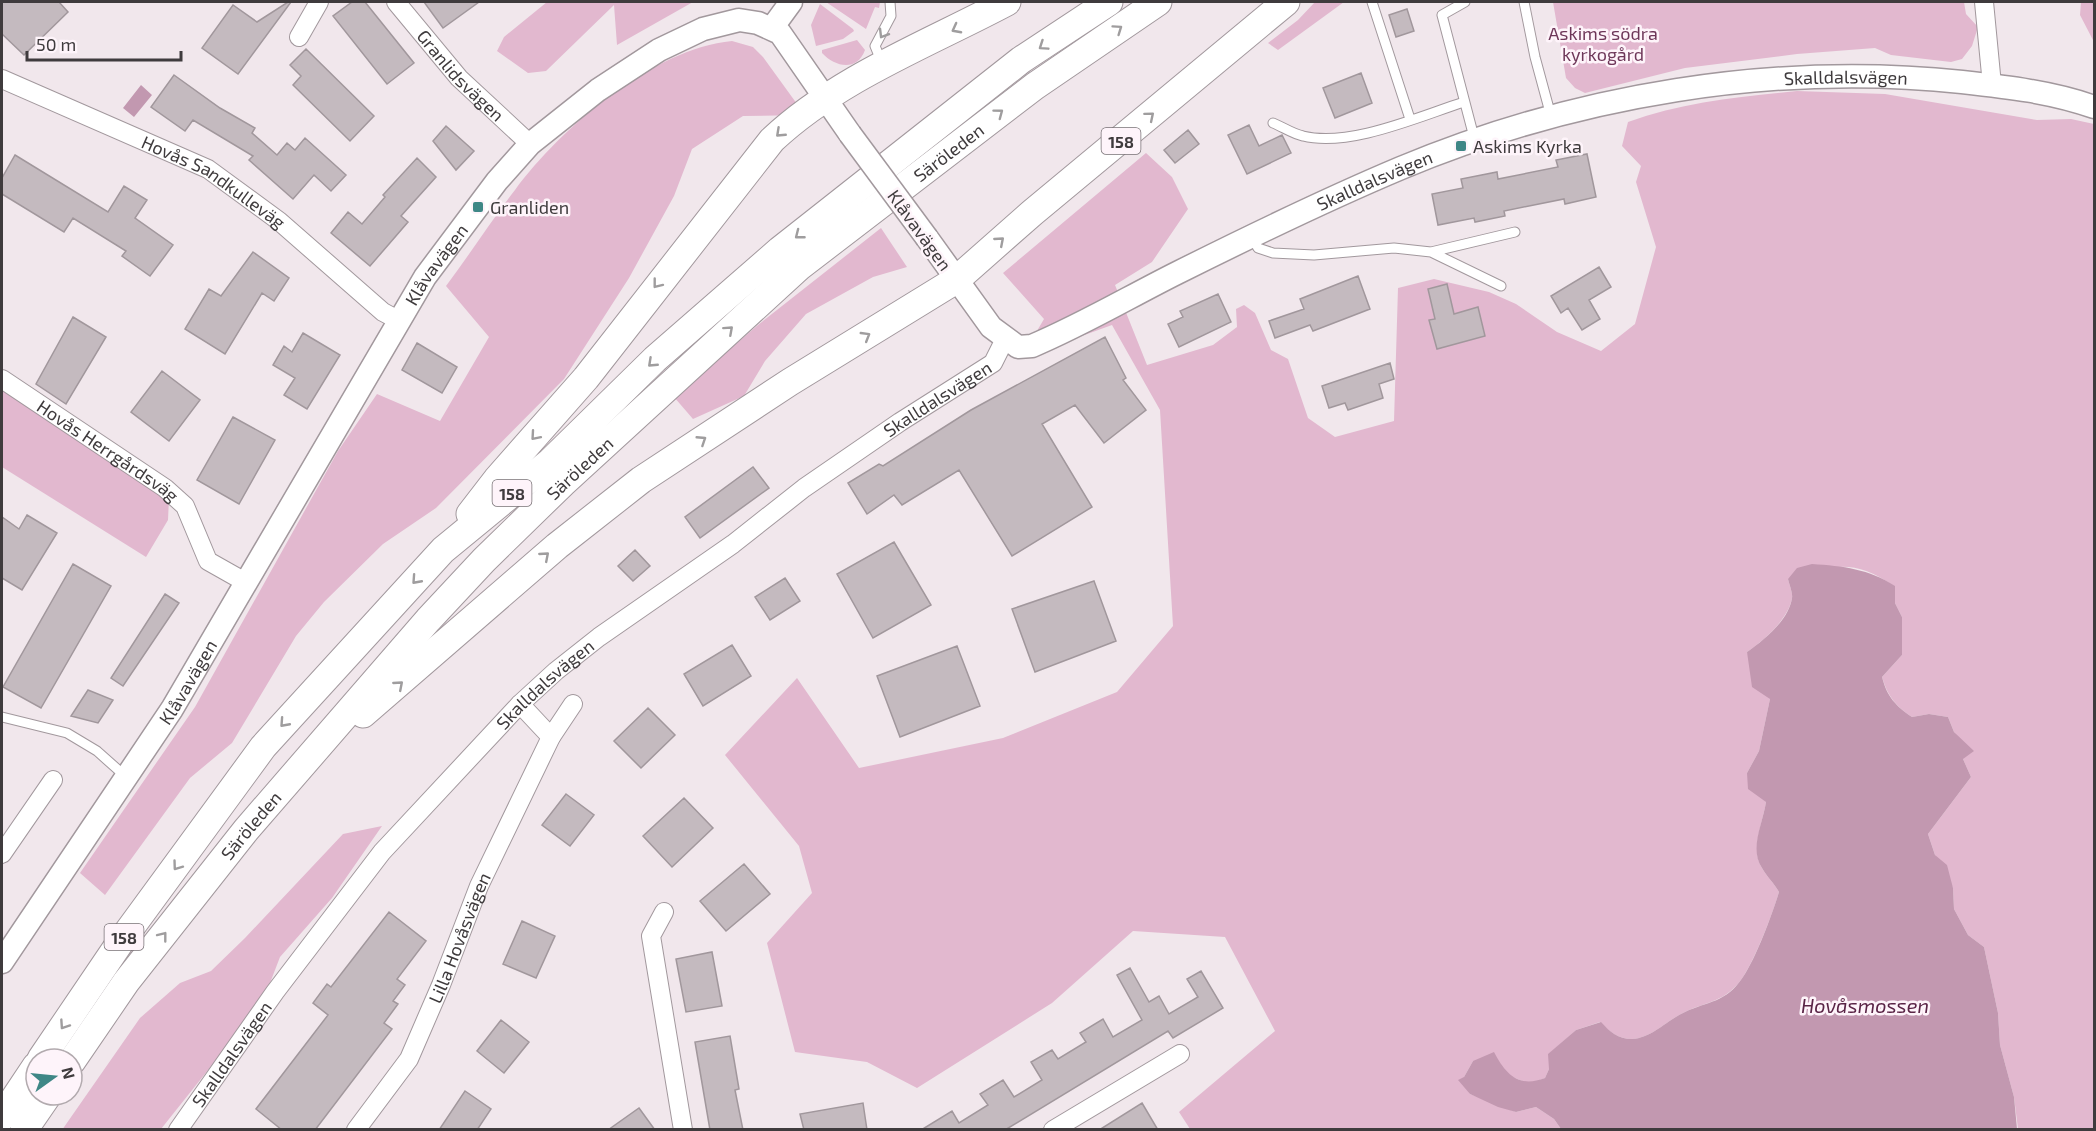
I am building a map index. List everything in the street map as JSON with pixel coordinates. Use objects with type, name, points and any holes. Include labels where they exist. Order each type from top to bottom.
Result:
[{"type":"main road","name":"158","points":[[442,550],[496,479],[586,378],[772,140],[795,118],[826,98],[1007,2]]},
{"type":"main road","name":"Säröleden","points":[[49,1047],[121,940],[263,747],[442,550],[550,462],[655,359],[780,250],[1021,60],[1109,2]]},
{"type":"main road","name":"Säröleden","points":[[81,1047],[126,982],[246,830],[484,560],[640,410],[782,282],[976,130],[1158,2]]},
{"type":"main road","name":"158","points":[[333,729],[371,709],[557,546],[641,480],[790,382],[957,280],[1032,213],[1286,2]]},
{"type":"main road","points":[[2,1117],[24,1084]]},
{"type":"main road","points":[[24,1130],[40,1107]]},
{"type":"street","points":[[299,37],[319,2]]},
{"type":"street","name":"Granlidsvägen","points":[[396,2],[459,78],[531,144]]},
{"type":"street","points":[[771,27],[791,2]]},
{"type":"street","points":[[1984,2],[1992,86]]},
{"type":"street","name":"Klåvavägen","points":[[2,962],[172,709],[425,277],[497,181],[531,144],[598,90],[684,37],[730,21],[747,21],[771,27],[790,45],[850,134],[991,327],[1005,339]]},
{"type":"street","name":"Skalldalsvägen","points":[[178,1130],[275,992],[382,852],[520,704],[556,671],[599,637],[723,551],[804,488],[900,422],[993,363],[1005,339],[1018,347],[1032,346],[1252,237],[1402,168],[1475,141],[1552,118],[1660,93],[1791,78],[1913,77],[2049,94],[2094,106]]},
{"type":"street","name":"Hovås Sandkulleväg","points":[[2,79],[208,169],[279,221],[383,312],[400,321]]},
{"type":"street","name":"Hovås Herrgårdsväg","points":[[2,379],[165,488],[184,506],[208,561],[247,583]]},
{"type":"street","points":[[520,704],[550,737]]},
{"type":"street","name":"Lilla Hovåsvägen","points":[[356,1130],[409,1059],[441,985],[478,886],[550,737],[573,704]]},
{"type":"street","points":[[2,854],[53,780]]},
{"type":"street","points":[[664,912],[651,936],[683,1130]]},
{"type":"street","points":[[1053,1130],[1180,1054]]},
{"type":"lane","points":[[884,66],[875,46],[891,16],[891,2]]},
{"type":"lane","points":[[1372,2],[1410,119]]},
{"type":"lane","points":[[1465,2],[1442,15],[1475,141]]},
{"type":"lane","points":[[1524,2],[1534,57],[1552,118]]},
{"type":"lane","points":[[1273,123],[1302,136],[1329,138],[1383,130],[1464,102]]},
{"type":"lane","points":[[1252,237],[1258,248],[1274,253],[1314,255],[1394,248],[1431,252],[1515,232]]},
{"type":"lane","points":[[1431,252],[1501,286]]},
{"type":"lane","points":[[2,717],[67,733],[97,751],[125,776]]},
{"type":"green space","points":[[547,2],[693,2],[617,45],[614,5],[546,71],[528,73],[497,51],[504,37]]},
{"type":"green space","points":[[826,2],[880,2],[879,8],[875,7],[866,29]]},
{"type":"green space","points":[[1315,2],[1344,2],[1278,50],[1268,43],[1298,20]]},
{"type":"green space","name":"Askims södra kyrkogård","points":[[1553,2],[1964,2],[1966,14],[1978,27],[1972,46],[1962,59],[1951,62],[1891,55],[1875,48],[1797,54],[1685,68],[1585,93],[1575,88],[1566,78]]},
{"type":"green space","points":[[2081,2],[2094,2],[2094,42],[2080,15]]},
{"type":"green space","points":[[820,4],[854,31],[843,39],[816,46],[811,25]]},
{"type":"green space","points":[[857,40],[865,50],[857,62],[839,64],[822,53],[822,50]]},
{"type":"green space","points":[[732,41],[753,47],[763,57],[805,115],[743,116],[692,149],[674,196],[629,278],[564,379],[436,508],[383,544],[324,602],[296,636],[232,743],[190,778],[105,895],[80,873],[195,707],[338,451],[377,394],[440,421],[489,337],[446,286],[506,202],[557,141],[611,95],[671,59],[702,47]]},
{"type":"green space","points":[[1797,91],[1885,94],[2037,120],[2071,119],[2094,124],[2094,1129],[2018,1129],[2014,1097],[2000,1045],[1998,1013],[1984,947],[1968,935],[1954,909],[1953,888],[1935,855],[1928,834],[1971,777],[1963,759],[1964,744],[1954,732],[1948,717],[1929,714],[1912,717],[1901,709],[1890,696],[1882,677],[1902,655],[1902,617],[1895,603],[1895,587],[1867,572],[1843,567],[1818,570],[1788,579],[1792,596],[1786,614],[1768,635],[1747,652],[1770,699],[1759,751],[1747,773],[1766,802],[1758,836],[1757,853],[1764,871],[1779,892],[1763,936],[1743,977],[1723,996],[1678,1015],[1653,1032],[1639,1038],[1627,1039],[1618,1036],[1600,1022],[1576,1030],[1549,1054],[1549,1069],[1545,1078],[1530,1084],[1473,1061],[1464,1077],[1470,1094],[1516,1112],[1536,1107],[1554,1119],[1561,1129],[1190,1129],[1179,1112],[1275,1031],[1225,937],[1133,931],[1052,1003],[917,1088],[867,1062],[795,1052],[767,943],[812,893],[799,846],[725,755],[797,678],[859,768],[1003,738],[1117,692],[1173,626],[1160,410],[1112,325],[1021,358],[1044,319],[1003,273],[1146,153],[1172,177],[1188,209],[1152,262],[1115,285],[1147,365],[1213,345],[1237,327],[1236,309],[1244,305],[1255,313],[1271,350],[1288,359],[1308,418],[1335,437],[1394,421],[1398,288],[1434,279],[1489,292],[1516,304],[1557,332],[1601,351],[1635,324],[1656,247],[1636,182],[1641,166],[1622,146],[1628,122],[1691,105]]},
{"type":"green space","points":[[881,228],[907,267],[873,277],[806,314],[765,361],[744,396],[693,419],[674,397],[758,325]]},
{"type":"green space","points":[[2,389],[169,498],[168,520],[146,557],[2,467]]},
{"type":"green space","points":[[382,826],[332,898],[280,957],[270,983],[228,1045],[161,1129],[62,1130],[78,1107],[84,1107],[84,1098],[140,1018],[180,983],[211,971],[343,834]]},
{"type":"water","points":[[141,85],[152,95],[134,117],[123,108]]},
{"type":"water","name":"Hovåsmossen","points":[[1812,564],[1855,569],[1895,586],[1895,603],[1902,617],[1902,655],[1882,677],[1889,696],[1912,717],[1929,714],[1948,717],[1954,732],[1974,751],[1963,759],[1971,777],[1928,834],[1935,855],[1947,865],[1953,888],[1954,909],[1968,935],[1984,947],[1998,1013],[2000,1045],[2014,1097],[2017,1129],[1561,1129],[1554,1119],[1536,1107],[1516,1112],[1498,1107],[1470,1094],[1458,1080],[1464,1077],[1473,1061],[1494,1052],[1503,1067],[1514,1077],[1536,1081],[1545,1078],[1549,1069],[1548,1054],[1576,1030],[1601,1022],[1618,1036],[1627,1039],[1639,1038],[1653,1032],[1678,1015],[1723,997],[1737,986],[1743,977],[1758,948],[1779,892],[1758,861],[1758,836],[1766,802],[1748,789],[1747,773],[1759,751],[1770,699],[1752,687],[1747,652],[1768,635],[1786,614],[1792,596],[1788,579],[1797,568]]},
{"type":"building","points":[[2,2],[59,2],[68,12],[24,55],[2,34]]},
{"type":"building","points":[[291,2],[238,74],[202,48],[233,5],[257,22]]},
{"type":"building","points":[[352,2],[365,2],[414,63],[387,84],[333,16]]},
{"type":"building","points":[[424,2],[479,2],[443,28]]},
{"type":"building","points":[[1407,9],[1414,31],[1396,37],[1389,15]]},
{"type":"building","points":[[306,49],[374,116],[350,141],[293,85],[301,76],[290,65]]},
{"type":"building","points":[[1361,73],[1372,103],[1335,118],[1323,88]]},
{"type":"building","points":[[174,75],[220,108],[255,128],[252,133],[277,155],[287,143],[295,150],[305,138],[346,175],[331,191],[314,175],[293,199],[249,160],[253,156],[193,120],[185,131],[151,107]]},
{"type":"building","points":[[1249,125],[1259,146],[1282,135],[1291,153],[1247,174],[1228,135]]},
{"type":"building","points":[[446,126],[474,151],[456,170],[433,141]]},
{"type":"building","points":[[1188,130],[1199,144],[1175,163],[1164,150]]},
{"type":"building","points":[[1587,154],[1596,197],[1565,204],[1564,199],[1504,211],[1505,216],[1475,222],[1474,218],[1438,225],[1432,194],[1463,188],[1461,179],[1497,172],[1498,179],[1558,167],[1556,160]]},
{"type":"building","points":[[15,155],[108,212],[124,186],[147,200],[135,218],[173,245],[150,276],[122,256],[126,251],[73,218],[64,232],[2,194],[2,178]]},
{"type":"building","points":[[417,158],[436,177],[401,216],[408,222],[370,266],[331,233],[348,212],[362,224],[385,197],[383,195]]},
{"type":"building","points":[[253,252],[289,278],[274,301],[262,293],[225,354],[185,329],[209,289],[221,296]]},
{"type":"building","points":[[1599,267],[1611,287],[1589,300],[1600,319],[1582,330],[1568,308],[1561,313],[1551,296]]},
{"type":"building","points":[[1358,276],[1370,309],[1313,331],[1310,325],[1275,338],[1269,321],[1304,309],[1300,299]]},
{"type":"building","points":[[1447,284],[1454,314],[1478,307],[1485,336],[1437,349],[1429,320],[1435,319],[1428,289]]},
{"type":"building","points":[[1218,294],[1231,322],[1179,347],[1168,324],[1183,317],[1180,311]]},
{"type":"building","points":[[73,317],[106,337],[66,404],[36,384]]},
{"type":"building","points":[[303,333],[340,355],[307,409],[284,395],[295,378],[273,365],[284,346],[292,352]]},
{"type":"building","points":[[1105,337],[1126,378],[1123,380],[1146,410],[1104,443],[1075,405],[1042,424],[1092,507],[1012,556],[959,470],[902,505],[894,495],[867,514],[848,483],[879,464],[883,466],[971,410]]},
{"type":"building","points":[[417,343],[457,367],[442,393],[402,370]]},
{"type":"building","points":[[1390,363],[1394,379],[1379,384],[1383,398],[1348,410],[1345,403],[1329,408],[1322,386]]},
{"type":"building","points":[[162,371],[200,400],[169,441],[131,412]]},
{"type":"building","points":[[233,417],[275,440],[239,504],[197,480]]},
{"type":"building","points":[[753,467],[769,488],[700,538],[685,517]]},
{"type":"building","points":[[27,515],[57,533],[22,590],[2,578],[2,517],[19,529]]},
{"type":"building","points":[[894,542],[931,605],[873,638],[837,574]]},
{"type":"building","points":[[635,550],[650,566],[633,581],[618,566]]},
{"type":"building","points":[[73,564],[111,586],[41,708],[3,687]]},
{"type":"building","points":[[785,578],[800,601],[770,620],[755,597]]},
{"type":"building","points":[[1094,581],[1116,641],[1035,672],[1012,609]]},
{"type":"building","points":[[165,594],[179,603],[123,686],[111,678]]},
{"type":"building","points":[[732,645],[751,676],[703,706],[684,674]]},
{"type":"building","points":[[957,646],[980,706],[900,737],[877,676]]},
{"type":"building","points":[[88,690],[113,700],[98,723],[71,716]]},
{"type":"building","points":[[648,708],[675,735],[641,768],[614,741]]},
{"type":"building","points":[[566,794],[594,815],[570,846],[542,825]]},
{"type":"building","points":[[684,798],[713,828],[672,867],[643,836]]},
{"type":"building","points":[[744,864],[770,894],[726,931],[700,901]]},
{"type":"building","points":[[389,912],[426,941],[397,979],[405,985],[393,1001],[398,1004],[384,1023],[392,1029],[315,1130],[282,1130],[256,1109],[328,1015],[313,1003],[327,984],[331,987]]},
{"type":"building","points":[[522,921],[555,936],[536,978],[503,964]]},
{"type":"building","points":[[712,952],[722,1006],[686,1012],[676,959]]},
{"type":"building","points":[[1130,968],[1149,1002],[1159,996],[1169,1014],[1198,997],[1187,979],[1201,971],[1223,1008],[1173,1038],[1168,1031],[1005,1130],[921,1130],[952,1111],[959,1123],[988,1105],[980,1094],[1003,1080],[1014,1097],[1042,1080],[1031,1062],[1052,1050],[1058,1059],[1086,1042],[1080,1033],[1103,1019],[1113,1037],[1142,1020],[1117,975]]},
{"type":"building","points":[[501,1020],[529,1042],[504,1073],[477,1051]]},
{"type":"building","points":[[730,1036],[739,1089],[735,1090],[743,1130],[710,1130],[695,1042]]},
{"type":"building","points":[[465,1091],[491,1109],[477,1130],[439,1130]]},
{"type":"building","points":[[863,1103],[867,1130],[804,1130],[800,1114]]},
{"type":"building","points":[[1142,1103],[1158,1130],[1099,1130]]},
{"type":"building","points":[[639,1108],[655,1130],[608,1130]]},
{"type":"place","name":"Askims Kyrka","points":[[1461,146]]},
{"type":"place","name":"Granliden","points":[[478,207]]}]
